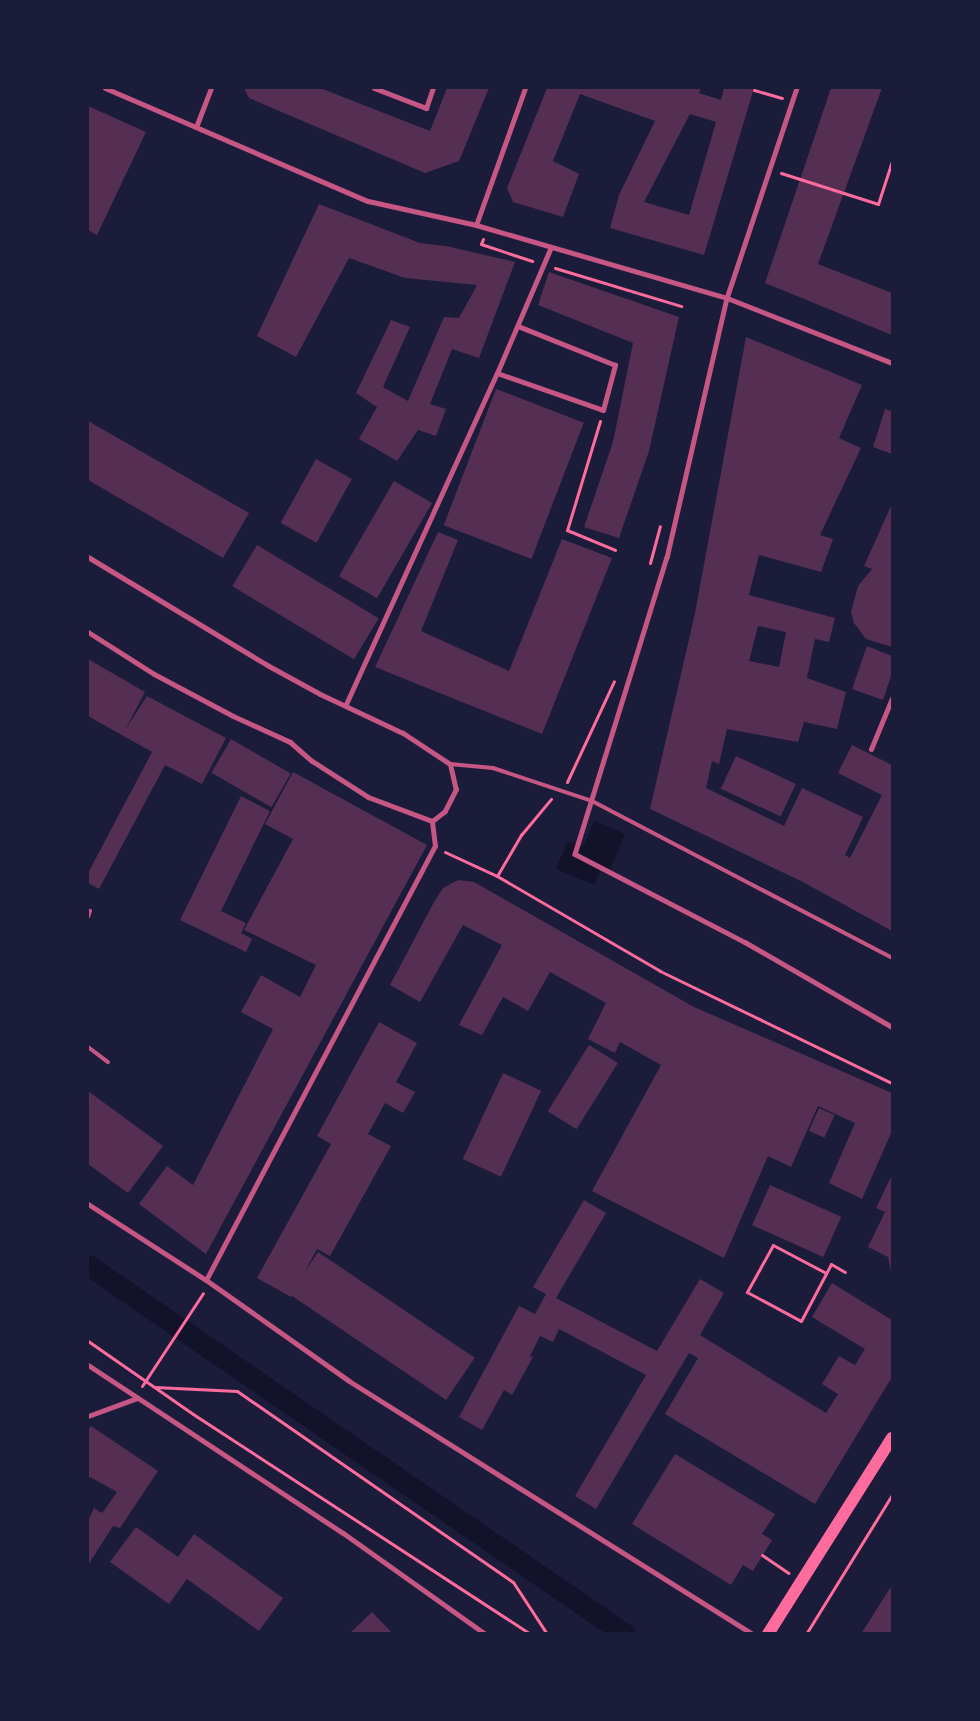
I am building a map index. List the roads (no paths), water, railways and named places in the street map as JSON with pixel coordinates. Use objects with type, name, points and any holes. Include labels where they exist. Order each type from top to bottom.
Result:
[{"type":"main road","points":[[768,1634],[803,1582],[892,1438]]},
{"type":"street","points":[[104,88],[368,201],[476,225],[727,298],[892,363]]},
{"type":"street","points":[[196,127],[211,88]]},
{"type":"street","points":[[374,88],[426,108],[433,88]]},
{"type":"street","points":[[476,225],[525,88]]},
{"type":"street","points":[[797,88],[727,298],[667,556],[575,854],[745,942],[892,1027]]},
{"type":"street","points":[[346,704],[498,374],[551,247]]},
{"type":"street","points":[[498,374],[603,410],[615,365],[518,326]]},
{"type":"street","points":[[88,557],[259,660],[320,694],[346,704],[403,733],[450,764],[456,789],[445,811],[432,821]]},
{"type":"street","points":[[88,632],[154,674],[233,716],[290,742],[312,761],[368,797],[432,821]]},
{"type":"street","points":[[871,749],[892,698]]},
{"type":"street","points":[[206,1280],[435,846],[432,821]]},
{"type":"street","points":[[88,1204],[212,1284],[349,1381],[752,1634]]},
{"type":"street","points":[[88,1365],[343,1533],[485,1634]]},
{"type":"street","points":[[88,1416],[137,1398]]},
{"type":"lane","points":[[450,764],[493,768],[563,789],[592,802],[892,958]]},
{"type":"lane","points":[[88,910],[90,911],[88,917]]},
{"type":"lane","points":[[88,1047],[108,1062]]},
{"type":"waterway","points":[[88,1265],[625,1634]]}]
